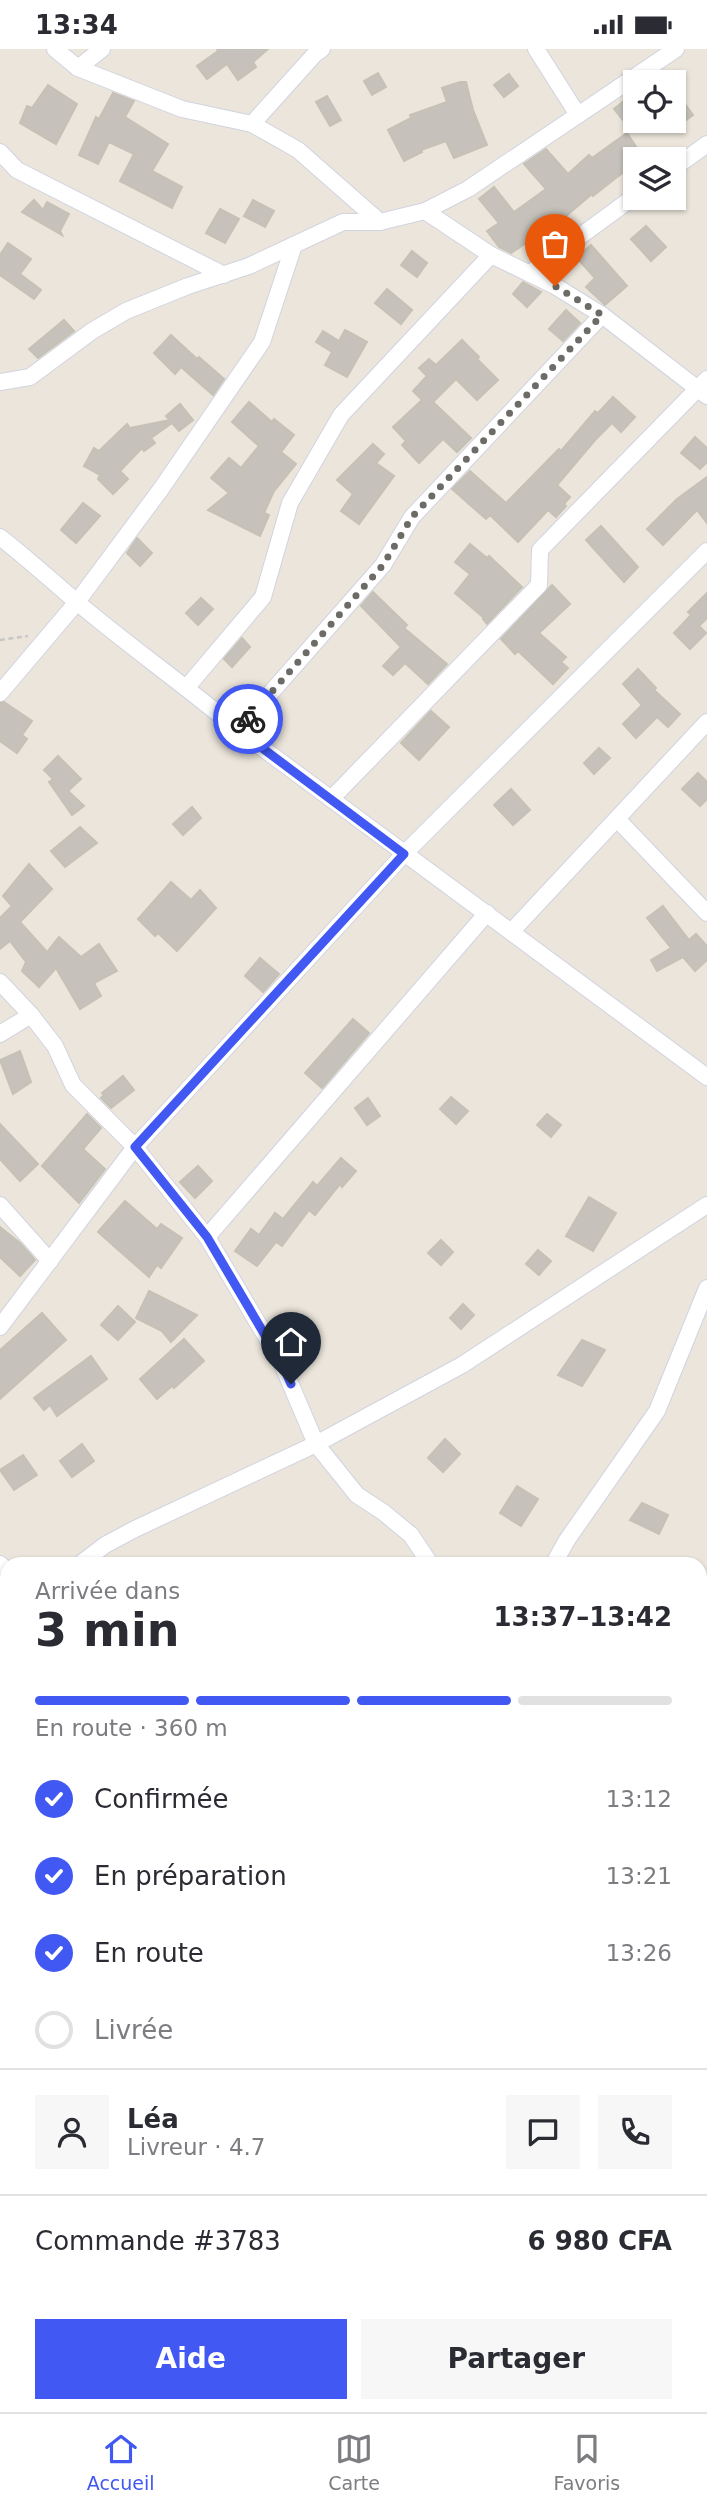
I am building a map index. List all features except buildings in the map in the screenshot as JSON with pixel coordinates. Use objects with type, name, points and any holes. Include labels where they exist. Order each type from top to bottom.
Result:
[{"type":"street","points":[[55,49],[78,68],[182,109],[252,124],[298,151],[380,222]]},
{"type":"street","points":[[78,68],[102,49]]},
{"type":"street","points":[[252,124],[322,49]]},
{"type":"street","points":[[536,49],[578,115]]},
{"type":"street","points":[[0,382],[30,377],[92,331],[126,311],[169,292],[264,260],[343,222],[380,222],[425,211],[468,189],[676,49]]},
{"type":"street","points":[[686,159],[707,144]]},
{"type":"street","points":[[0,152],[17,170],[224,275]]},
{"type":"street","points":[[530,273],[623,205]]},
{"type":"street","points":[[331,799],[539,586],[540,550],[704,388],[602,315],[530,273],[491,255],[425,211]]},
{"type":"street","points":[[0,693],[77,602],[161,489],[262,342],[294,245]]},
{"type":"street","points":[[187,687],[263,597],[290,503],[341,415],[491,255]]},
{"type":"street","points":[[238,730],[383,565],[412,517],[602,315]]},
{"type":"street","points":[[0,537],[238,730],[707,1077]]},
{"type":"street","points":[[0,1327],[135,1147],[404,854],[707,551]]},
{"type":"street","points":[[512,932],[707,722]]},
{"type":"street","points":[[617,819],[707,913]]},
{"type":"street","points":[[207,1237],[487,913]]},
{"type":"street","points":[[0,982],[32,1015],[55,1046],[73,1085],[135,1147],[207,1237],[282,1364],[316,1444],[357,1495],[406,1530],[425,1557]]},
{"type":"street","points":[[0,1034],[32,1015]]},
{"type":"street","points":[[0,1205],[50,1261]]},
{"type":"street","points":[[89,1557],[135,1529],[316,1444],[462,1365],[707,1205]]},
{"type":"street","points":[[557,1557],[657,1411],[707,1288]]},
{"type":"way so far","points":[[248,719],[383,565],[412,517],[602,315],[555,286]]},
{"type":"route","points":[[248,719],[238,730],[404,854],[135,1147],[207,1237],[282,1364],[291,1384]]}]
